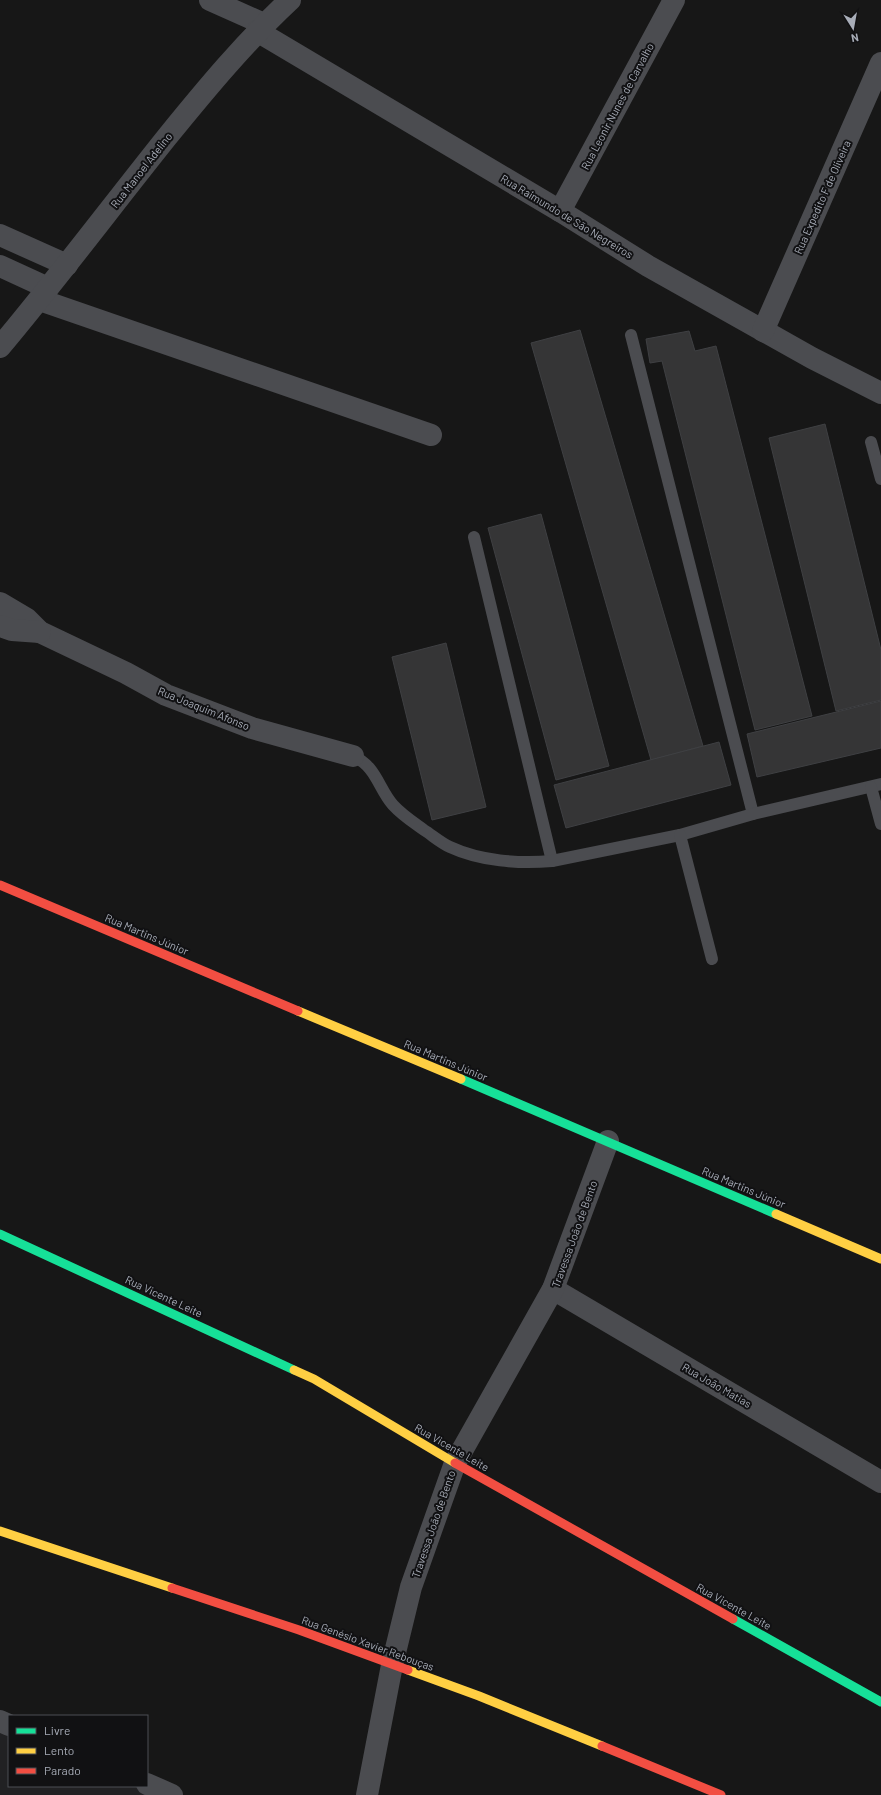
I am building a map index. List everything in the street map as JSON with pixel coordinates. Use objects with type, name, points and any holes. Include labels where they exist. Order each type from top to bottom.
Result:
[{"type":"street","name":"Rua Raimundo de São Negreiros","points":[[210,0],[261,28],[648,266],[881,393]]},
{"type":"street","name":"Rua Manoel Adelino","points":[[0,347],[44,294],[204,92],[261,28],[290,0]]},
{"type":"street","name":"Rua Leonir Nunes de Carvalho","points":[[560,211],[674,0]]},
{"type":"street","name":"Rua Expedito F de Oliveira","points":[[764,330],[881,63]]},
{"type":"street","points":[[0,234],[67,265]]},
{"type":"street","points":[[0,266],[44,294],[431,435]]},
{"type":"street","name":"Rua Joaquim Afonso","points":[[0,603],[26,619],[40,632],[166,694],[252,728],[353,756]]},
{"type":"street","name":"Rua Joaquim Afonso","points":[[0,626],[12,630],[40,632]]},
{"type":"street","name":"Rua Martins Júnior","points":[[0,885],[608,1141],[881,1259]]},
{"type":"street","name":"Travessa João de Bento","points":[[367,1795],[392,1665],[411,1587],[454,1464],[554,1289],[608,1141]]},
{"type":"street","name":"Rua Vicente Leite","points":[[0,1234],[314,1379],[454,1464],[881,1702]]},
{"type":"street","name":"Rua João Matias","points":[[554,1289],[881,1482]]},
{"type":"street","name":"Rua Genésio Xavier Rebouças","points":[[0,1531],[299,1630],[479,1696],[720,1795]]},
{"type":"street","points":[[148,1784],[172,1795]]},
{"type":"lane","points":[[631,335],[753,814]]},
{"type":"lane","points":[[871,442],[881,479]]},
{"type":"lane","points":[[474,537],[552,861]]},
{"type":"lane","points":[[353,756],[362,760],[368,765],[392,804],[408,819],[449,846],[474,856],[499,860],[532,863],[552,861],[680,835],[753,814],[876,785],[881,824]]},
{"type":"lane","points":[[680,835],[712,960]]},
{"type":"shaded area","points":[[0,1724],[8,1728],[8,1787],[140,1787],[157,1795],[0,1795]]},
{"type":"building","points":[[580,330],[703,746],[651,760],[531,343]]},
{"type":"building","points":[[689,331],[695,351],[716,346],[812,716],[755,730],[662,361],[650,363],[646,339]]},
{"type":"building","points":[[825,424],[881,650],[881,700],[836,711],[769,438]]},
{"type":"building","points":[[541,514],[609,766],[556,780],[488,528]]},
{"type":"building","points":[[446,643],[486,807],[432,820],[392,657]]},
{"type":"building","points":[[881,701],[881,748],[757,777],[747,734]]},
{"type":"building","points":[[719,742],[731,785],[566,828],[554,785]]},
{"type":"traffic: fast","points":[[461,1079],[776,1214]]},
{"type":"traffic: fast","points":[[0,1234],[294,1370]]},
{"type":"traffic: fast","points":[[733,1619],[881,1702]]},
{"type":"traffic: slow","points":[[298,1011],[461,1079]]},
{"type":"traffic: slow","points":[[776,1214],[881,1259]]},
{"type":"traffic: slow","points":[[294,1370],[314,1379],[455,1463]]},
{"type":"traffic: slow","points":[[0,1531],[172,1588]]},
{"type":"traffic: slow","points":[[408,1670],[479,1696],[602,1746]]},
{"type":"traffic: jam","points":[[0,885],[298,1011]]},
{"type":"traffic: jam","points":[[455,1463],[733,1619]]},
{"type":"traffic: jam","points":[[172,1588],[299,1630],[408,1670]]},
{"type":"traffic: jam","points":[[602,1746],[721,1795]]}]
